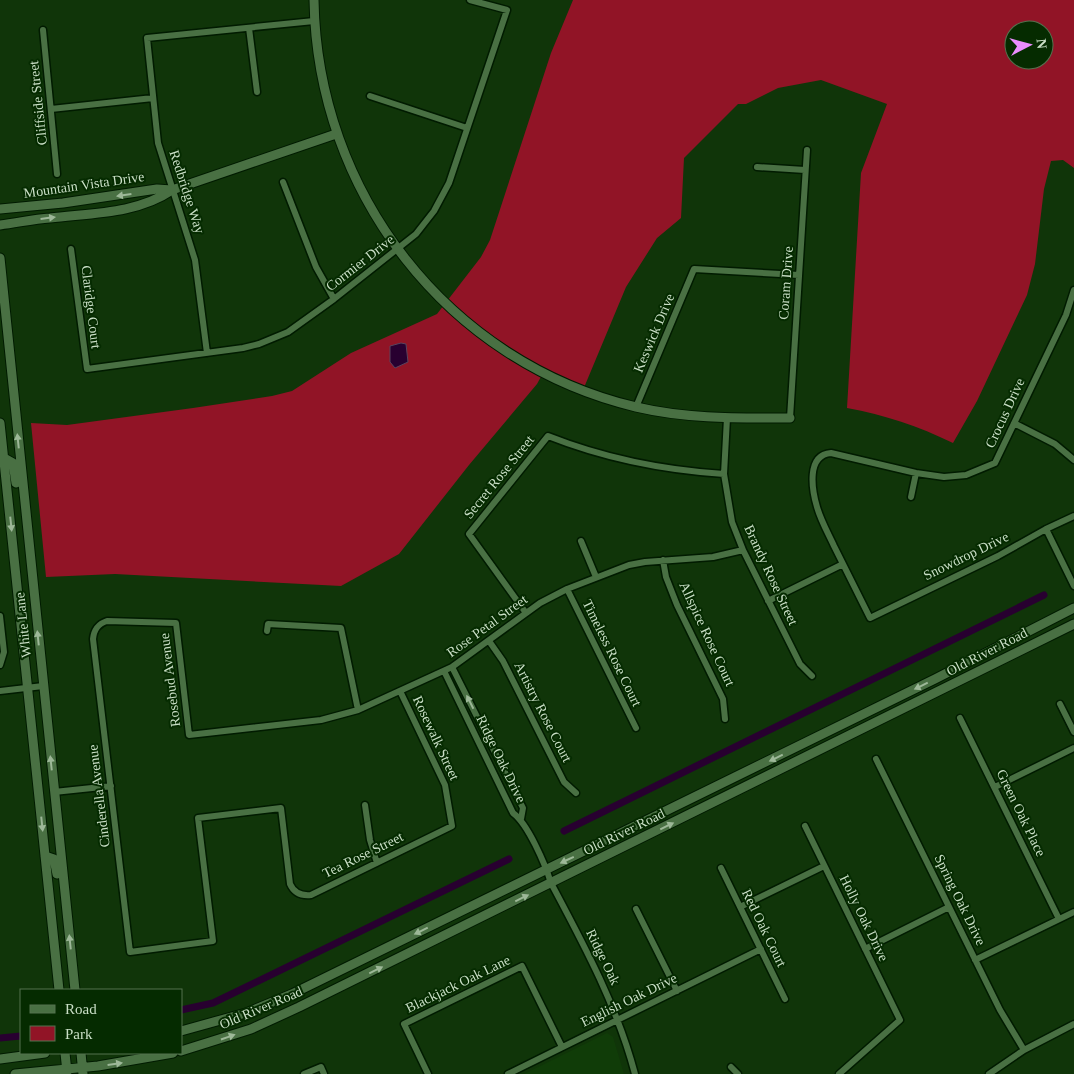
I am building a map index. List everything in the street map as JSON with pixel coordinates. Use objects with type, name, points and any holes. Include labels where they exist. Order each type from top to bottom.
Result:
[{"type":"main road","points":[[314,0],[314,21],[321,77],[336,134],[356,181],[366,201],[398,250],[416,273],[467,323],[509,353],[543,372],[574,387],[636,407],[687,416],[790,418]]},
{"type":"main road","name":"Mountain Vista Drive","points":[[0,225],[100,214],[159,199],[172,190],[336,134]]},
{"type":"main road","name":"Mountain Vista Drive","points":[[0,209],[62,203],[157,189],[172,190]]},
{"type":"main road","name":"White Lane","points":[[0,258],[75,989]]},
{"type":"main road","name":"White Lane","points":[[0,423],[2,458],[59,989]]},
{"type":"main road","points":[[2,458],[13,463],[19,509],[26,518]]},
{"type":"main road","name":"Old River Road","points":[[182,1031],[246,1013],[292,994],[935,679],[1074,608]]},
{"type":"main road","name":"Old River Road","points":[[182,1051],[221,1039],[271,1020],[1074,624]]},
{"type":"main road","points":[[45,856],[54,859],[56,862],[60,892],[65,900]]},
{"type":"main road","points":[[0,1059],[38,1054]]},
{"type":"main road","points":[[65,1054],[67,1071]]},
{"type":"main road","points":[[81,1054],[83,1070]]},
{"type":"main road","points":[[15,1074],[83,1070],[168,1054]]},
{"type":"street","name":"Cormier Drive","points":[[87,368],[243,348],[274,339],[301,324],[398,250],[416,234],[427,222],[449,183],[506,10],[470,0]]},
{"type":"street","points":[[257,92],[250,28],[314,21]]},
{"type":"street","name":"Redbridge Way","points":[[207,353],[195,260],[158,144],[147,38],[250,28]]},
{"type":"street","name":"Cliffside Street","points":[[43,30],[57,174]]},
{"type":"street","points":[[370,96],[467,128]]},
{"type":"street","points":[[51,109],[153,98]]},
{"type":"street","name":"Coram Drive","points":[[790,418],[807,150]]},
{"type":"street","points":[[757,167],[806,170]]},
{"type":"street","points":[[283,182],[316,267],[334,299]]},
{"type":"street","name":"Claridge Court","points":[[71,249],[87,368]]},
{"type":"street","name":"Keswick Drive","points":[[636,407],[694,269],[799,275]]},
{"type":"street","name":"Crocus Drive","points":[[843,564],[820,517],[815,501],[813,484],[814,466],[820,456],[831,453],[916,473],[955,477],[978,471],[995,463],[1066,315],[1074,290]]},
{"type":"street","name":"Brandy Rose Street","points":[[727,418],[724,474],[732,522],[743,550],[800,664],[812,676]]},
{"type":"street","points":[[1014,422],[1055,444],[1074,460]]},
{"type":"street","name":"Secret Rose Street","points":[[526,613],[469,534],[548,436],[595,453],[644,465],[724,474]]},
{"type":"street","points":[[911,497],[916,473]]},
{"type":"street","name":"Snowdrop Drive","points":[[843,564],[870,618],[998,556],[1046,529],[1074,516]]},
{"type":"street","points":[[1046,529],[1074,586]]},
{"type":"street","points":[[581,541],[596,577]]},
{"type":"street","name":"Rose Petal Street","points":[[189,735],[321,720],[358,710],[452,667],[540,603],[567,589],[629,565],[663,560],[713,557],[743,550]]},
{"type":"street","name":"Allspice Rose Court","points":[[663,560],[666,577],[677,605],[723,699],[725,719]]},
{"type":"street","points":[[768,601],[843,564]]},
{"type":"street","name":"Timeless Rose Court","points":[[567,589],[636,728]]},
{"type":"street","points":[[0,616],[4,652],[0,665]]},
{"type":"street","name":"Rosebud Avenue","points":[[93,638],[95,629],[107,621],[176,623],[189,735]]},
{"type":"street","points":[[267,630],[268,624],[342,628],[358,710]]},
{"type":"street","name":"Cinderella Avenue","points":[[93,638],[130,952],[213,941]]},
{"type":"street","name":"Artistry Rose Court","points":[[489,641],[503,661],[564,782],[576,793]]},
{"type":"street","name":"Ridge Oak Drive","points":[[452,667],[523,808],[521,819]]},
{"type":"street","name":"Ridge Oak Drive","points":[[444,671],[513,813],[521,819],[547,870],[551,883]]},
{"type":"street","points":[[0,691],[43,686]]},
{"type":"street","name":"Rosewalk Street","points":[[400,691],[445,785],[452,826]]},
{"type":"street","points":[[1060,704],[1074,732]]},
{"type":"street","name":"Green Oak Place","points":[[960,718],[1060,919]]},
{"type":"street","points":[[995,787],[1074,748]]},
{"type":"street","name":"Spring Oak Drive","points":[[876,759],[1000,1010],[1024,1050]]},
{"type":"street","points":[[54,792],[110,786]]},
{"type":"street","points":[[365,805],[370,840],[377,863]]},
{"type":"street","name":"Tea Rose Street","points":[[213,941],[198,818],[281,808],[290,882],[296,892],[305,896],[311,895],[452,826]]},
{"type":"street","name":"Holly Oak Drive","points":[[805,826],[900,1020],[839,1074]]},
{"type":"street","points":[[740,907],[824,866]]},
{"type":"street","name":"Red Oak Court","points":[[721,868],[785,999]]},
{"type":"street","name":"Ridge Oak","points":[[551,883],[596,968],[618,1020],[635,1074]]},
{"type":"street","points":[[865,949],[949,908]]},
{"type":"street","points":[[636,909],[677,991]]},
{"type":"street","points":[[975,960],[1074,912]]},
{"type":"street","name":"English Oak Drive","points":[[508,1074],[761,949]]},
{"type":"street","name":"Blackjack Oak Lane","points":[[428,1074],[404,1024],[522,966],[562,1047]]},
{"type":"street","points":[[989,1074],[1024,1050],[1074,1024]]},
{"type":"street","points":[[304,1074],[321,1066],[324,1074]]},
{"type":"street","points":[[731,1067],[738,1074]]},
{"type":"shaded area","points":[[401,343],[406,344],[408,362],[395,368],[390,362],[390,346]]},
{"type":"shaded area","points":[[607,1033],[613,1037],[624,1074],[524,1074]]},
{"type":"green space","points":[[573,0],[1074,0],[1074,168],[1063,160],[1051,161],[1044,189],[1035,264],[1027,295],[977,401],[953,443],[901,422],[847,408],[861,173],[887,104],[821,80],[778,88],[746,104],[738,104],[684,158],[681,218],[657,238],[626,287],[583,390],[543,373],[537,384],[469,465],[399,554],[341,586],[115,574],[46,577],[31,423],[67,425],[193,408],[272,396],[292,391],[351,353],[437,314],[481,257],[490,240],[551,53]]},
{"type":"waterway","points":[[564,831],[1044,595]]},
{"type":"waterway","points":[[182,1010],[213,1003],[509,859]]},
{"type":"waterway","points":[[0,1038],[20,1036]]}]
